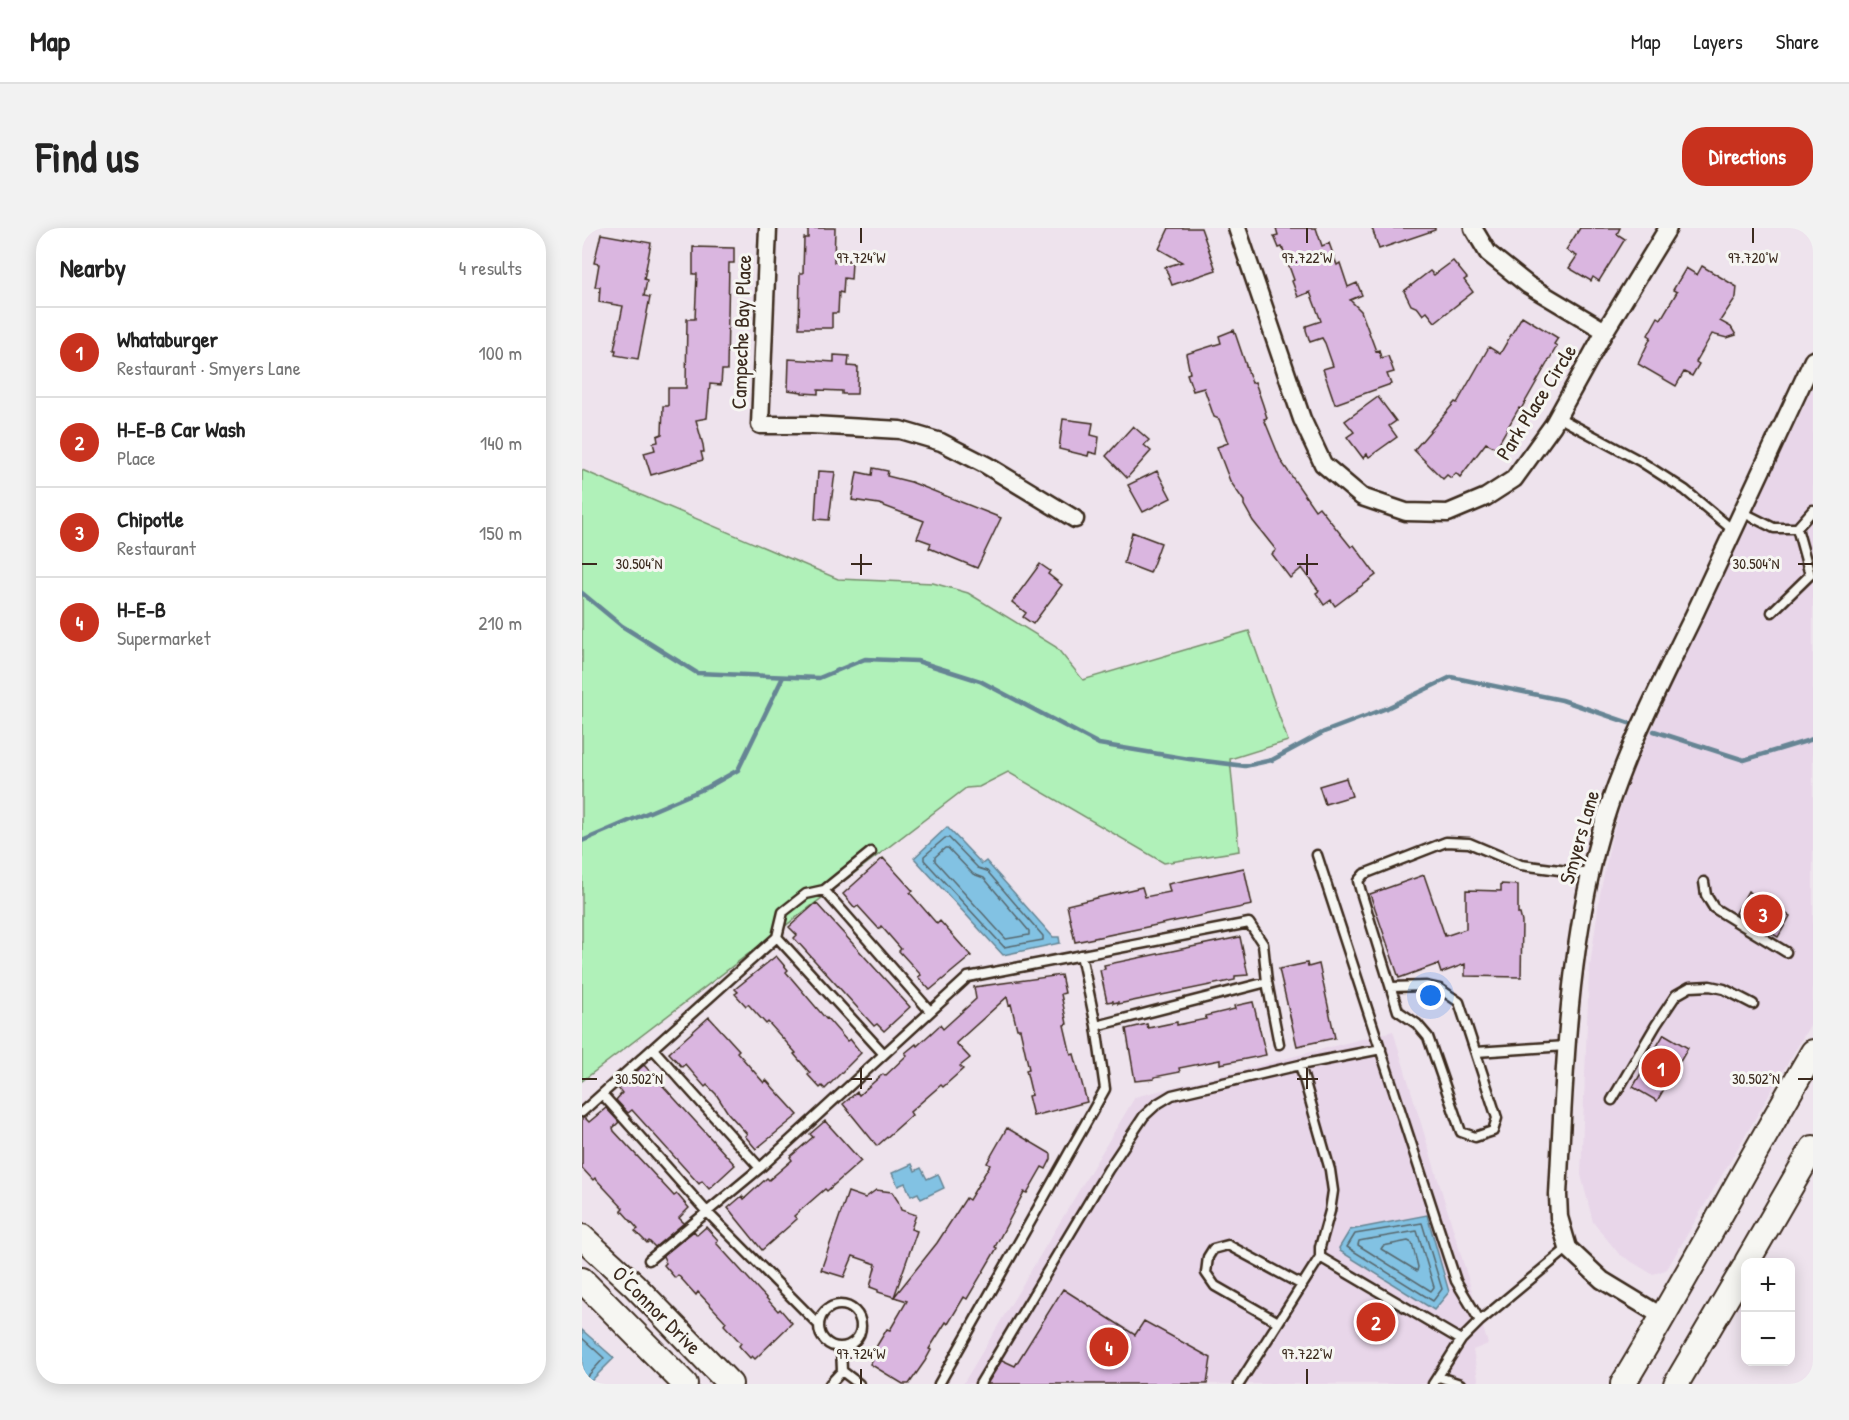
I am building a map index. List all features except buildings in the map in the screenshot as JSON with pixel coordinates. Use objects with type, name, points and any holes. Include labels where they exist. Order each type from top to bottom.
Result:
[{"type":"main road","points":[[1623,1384],[1813,1052]]},
{"type":"main road","points":[[1749,1258],[1813,1148]]},
{"type":"main road","name":"O'Connor Drive","points":[[582,1237],[634,1285],[730,1384]]},
{"type":"main road","points":[[1676,1384],[1741,1273]]},
{"type":"main road","name":"O'Connor Drive","points":[[582,1280],[685,1384]]},
{"type":"street","name":"Campeche Bay Place","points":[[768,228],[760,425],[812,425],[900,430],[942,442],[986,465],[1075,519]]},
{"type":"street","name":"Park Place Circle","points":[[1237,228],[1302,419],[1323,464],[1362,497],[1406,512],[1448,513],[1485,497],[1514,479],[1558,417],[1605,331],[1668,228]]},
{"type":"street","points":[[1473,228],[1488,253],[1528,285],[1605,331]]},
{"type":"street","name":"Smyers Lane","points":[[1568,1248],[1559,1216],[1558,1195],[1566,1046],[1577,939],[1590,874],[1603,828],[1625,766],[1657,691],[1813,360]]},
{"type":"street","points":[[1568,1248],[1602,1280],[1663,1317]]},
{"type":"lane","points":[[1558,417],[1640,461],[1685,490],[1734,531]]},
{"type":"lane","points":[[1742,512],[1774,528],[1797,528],[1813,510]]},
{"type":"lane","points":[[1772,612],[1810,575],[1797,528]]},
{"type":"lane","points":[[1391,987],[1426,986],[1440,989],[1459,1002],[1497,1118],[1493,1131],[1475,1137],[1461,1132],[1428,1037],[1417,1024],[1398,1011],[1358,881],[1364,874],[1446,842],[1469,843],[1521,865],[1590,874]]},
{"type":"lane","points":[[582,1112],[777,937],[783,912],[806,894],[824,890],[871,852]]},
{"type":"lane","points":[[1317,855],[1456,1281],[1480,1321]]},
{"type":"lane","points":[[1704,882],[1706,895],[1714,908],[1786,952]]},
{"type":"lane","points":[[824,890],[930,1011]]},
{"type":"lane","points":[[649,1260],[760,1168],[968,977],[1249,923],[1263,944],[1267,982],[1279,1044]]},
{"type":"lane","points":[[777,937],[883,1053]]},
{"type":"lane","points":[[939,1384],[1105,1089],[1096,1026],[1081,955]]},
{"type":"lane","points":[[1096,1026],[1267,982]]},
{"type":"lane","points":[[1612,1100],[1676,995],[1690,987],[1710,986],[1724,989],[1753,1004]]},
{"type":"lane","points":[[1476,1052],[1566,1046]]},
{"type":"lane","points":[[653,1049],[760,1168]]},
{"type":"lane","points":[[980,1384],[1108,1170],[1144,1116],[1156,1104],[1172,1095],[1381,1049]]},
{"type":"lane","points":[[1239,1384],[1320,1257],[1320,1247],[1330,1211],[1333,1191],[1330,1170],[1300,1065]]},
{"type":"lane","points":[[602,1094],[706,1212],[819,1325]]},
{"type":"lane","points":[[1278,1322],[1215,1286],[1206,1274],[1208,1257],[1213,1249],[1228,1245],[1302,1285]]},
{"type":"lane","points":[[1460,1384],[1436,1380],[1461,1340],[1480,1321],[1568,1248]]},
{"type":"lane","points":[[1320,1257],[1461,1340]]},
{"type":"lane","points":[[836,1306],[849,1307],[855,1311],[861,1324],[858,1337],[848,1346],[841,1347],[828,1343],[820,1332],[819,1325],[824,1313],[836,1306]]},
{"type":"lane","points":[[830,1384],[842,1371],[841,1347]]},
{"type":"lane","points":[[842,1371],[859,1384]]},
{"type":"shaded area","points":[[1813,387],[1813,1020],[1667,1269],[1652,1274],[1619,1254],[1593,1222],[1581,1175],[1589,973],[1600,894],[1611,840],[1628,781],[1707,606]]},
{"type":"shaded area","points":[[1393,1031],[1488,1344],[1473,1350],[1479,1384],[963,1384],[1135,1097]]},
{"type":"green space","points":[[582,470],[838,579],[933,583],[968,593],[1056,647],[1083,680],[1249,631],[1288,741],[1230,759],[1239,851],[1164,863],[1008,772],[979,787],[966,788],[582,1081]]},
{"type":"water","points":[[947,827],[982,864],[986,861],[1053,937],[1059,937],[1060,943],[1003,955],[914,858]]},
{"type":"water","points":[[912,1164],[915,1171],[921,1168],[927,1179],[938,1174],[944,1188],[921,1199],[918,1193],[911,1196],[905,1183],[898,1186],[892,1173]]},
{"type":"water","points":[[1427,1215],[1449,1292],[1434,1310],[1340,1251],[1339,1248],[1350,1230]]},
{"type":"water","points":[[582,1330],[614,1358],[588,1384],[582,1384]]},
{"type":"waterway","points":[[582,593],[622,626],[697,673],[819,678],[865,659],[917,661],[980,681],[1099,744],[1245,766],[1272,760],[1324,732],[1387,708],[1451,677],[1562,700],[1629,723]]},
{"type":"waterway","points":[[582,841],[708,787],[738,770],[783,677]]},
{"type":"waterway","points":[[1654,731],[1744,760],[1813,739]]},
{"type":"place","name":"Chipotle","points":[[1763,914]]},
{"type":"place","name":"Whataburger","points":[[1661,1068]]},
{"type":"place","name":"H-E-B Car Wash","points":[[1376,1322]]},
{"type":"place","name":"H-E-B","points":[[1109,1347]]}]
